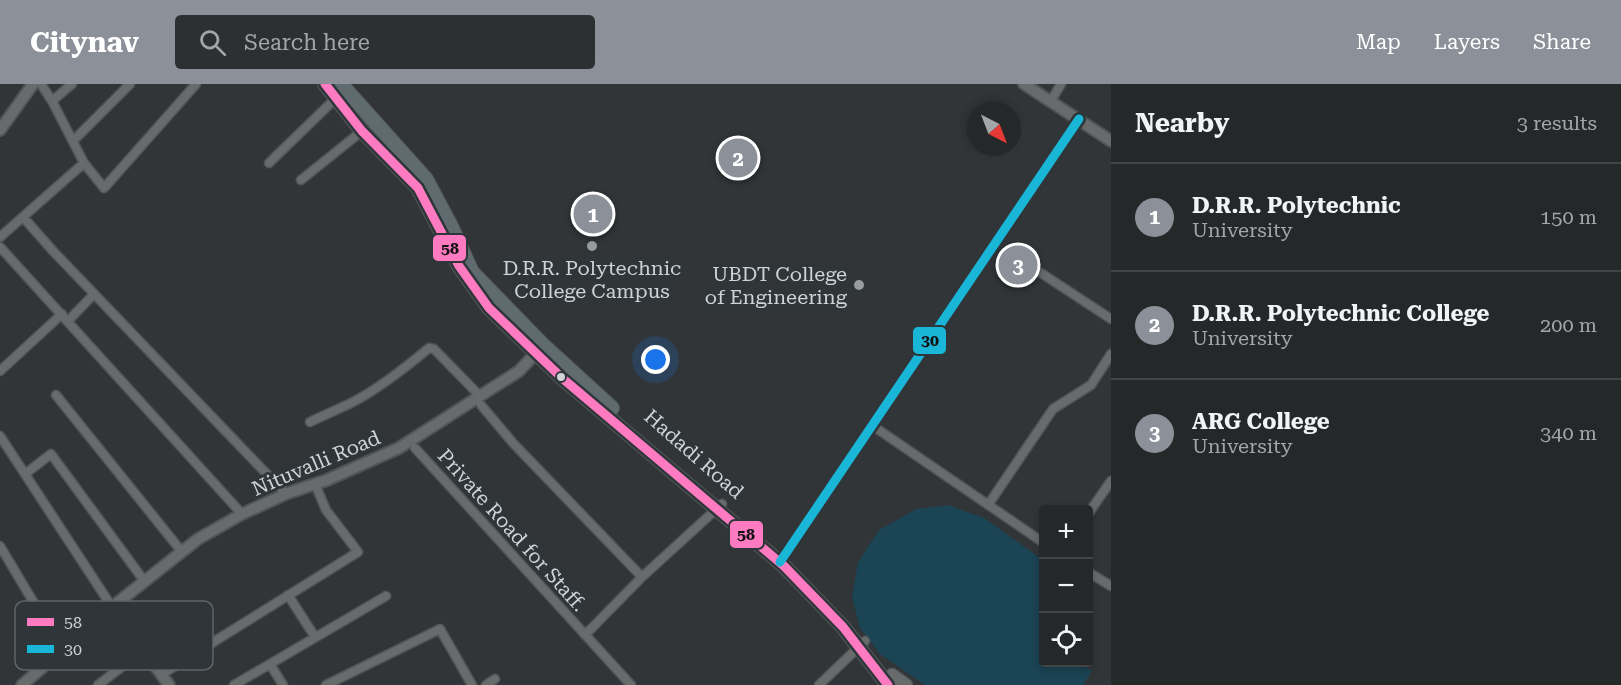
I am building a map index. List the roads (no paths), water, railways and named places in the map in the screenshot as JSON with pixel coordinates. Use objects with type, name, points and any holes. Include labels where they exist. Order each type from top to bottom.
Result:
[{"type":"main road","points":[[326,84],[362,131],[418,188],[459,266],[477,294],[535,354],[580,386]]},
{"type":"main road","points":[[341,84],[426,179],[472,272],[580,386]]},
{"type":"main road","name":"Hadadi Road","points":[[580,386],[829,599],[893,682]]},
{"type":"main road","points":[[893,682],[906,685]]},
{"type":"street","points":[[0,130],[33,84]]},
{"type":"street","points":[[41,84],[84,163],[104,188],[196,84]]},
{"type":"street","points":[[52,101],[72,84]]},
{"type":"street","points":[[73,141],[130,84]]},
{"type":"street","points":[[1024,84],[1111,141]]},
{"type":"street","points":[[1051,101],[1061,84]]},
{"type":"street","points":[[268,163],[336,98]]},
{"type":"street","points":[[782,559],[1079,119]]},
{"type":"street","points":[[301,180],[362,131]]},
{"type":"street","points":[[0,237],[84,163]]},
{"type":"street","points":[[22,217],[286,494]]},
{"type":"street","points":[[0,247],[242,514]]},
{"type":"street","points":[[1041,273],[1111,319]]},
{"type":"street","points":[[0,371],[94,294]]},
{"type":"street","points":[[310,422],[362,396],[400,372],[429,348],[434,349],[480,400],[513,443],[642,577]]},
{"type":"street","name":"Nituvalli Road","points":[[120,601],[198,539],[242,514],[286,494],[399,448],[480,400],[519,371],[535,354]]},
{"type":"street","points":[[988,505],[1053,409],[1091,385],[1111,354]]},
{"type":"street","points":[[56,395],[182,552]]},
{"type":"street","points":[[873,426],[1039,540]]},
{"type":"street","points":[[0,436],[108,601]]},
{"type":"street","name":"Private Road for Staff.","points":[[415,448],[631,685]]},
{"type":"street","points":[[25,474],[51,454],[145,582]]},
{"type":"street","points":[[1093,508],[1111,481]]},
{"type":"street","points":[[213,648],[288,595],[358,552],[326,510],[315,484]]},
{"type":"street","name":"Private Road for Staff.","points":[[585,635],[642,577],[720,506]]},
{"type":"street","points":[[0,546],[33,601]]},
{"type":"street","points":[[1093,575],[1111,586]]},
{"type":"street","points":[[288,595],[315,637]]},
{"type":"street","points":[[234,685],[386,596]]},
{"type":"street","points":[[326,685],[440,629],[472,685]]},
{"type":"street","points":[[819,685],[862,643]]},
{"type":"street","points":[[270,664],[283,685]]},
{"type":"street","name":"Nituvalli Road","points":[[22,685],[39,670]]},
{"type":"street","points":[[98,685],[118,670]]},
{"type":"street","points":[[166,682],[183,670]]},
{"type":"street","points":[[486,685],[495,679]]},
{"type":"place","name":"D.R.R. Polytechnic College","points":[[738,158]]},
{"type":"place","name":"D.R.R. Polytechnic","points":[[593,214]]},
{"type":"place","name":"D.R.R. Polytechnic College Campus","points":[[592,246]]},
{"type":"place","name":"ARG College","points":[[1018,265]]},
{"type":"place","name":"UBDT College of Engineering","points":[[859,285]]}]
